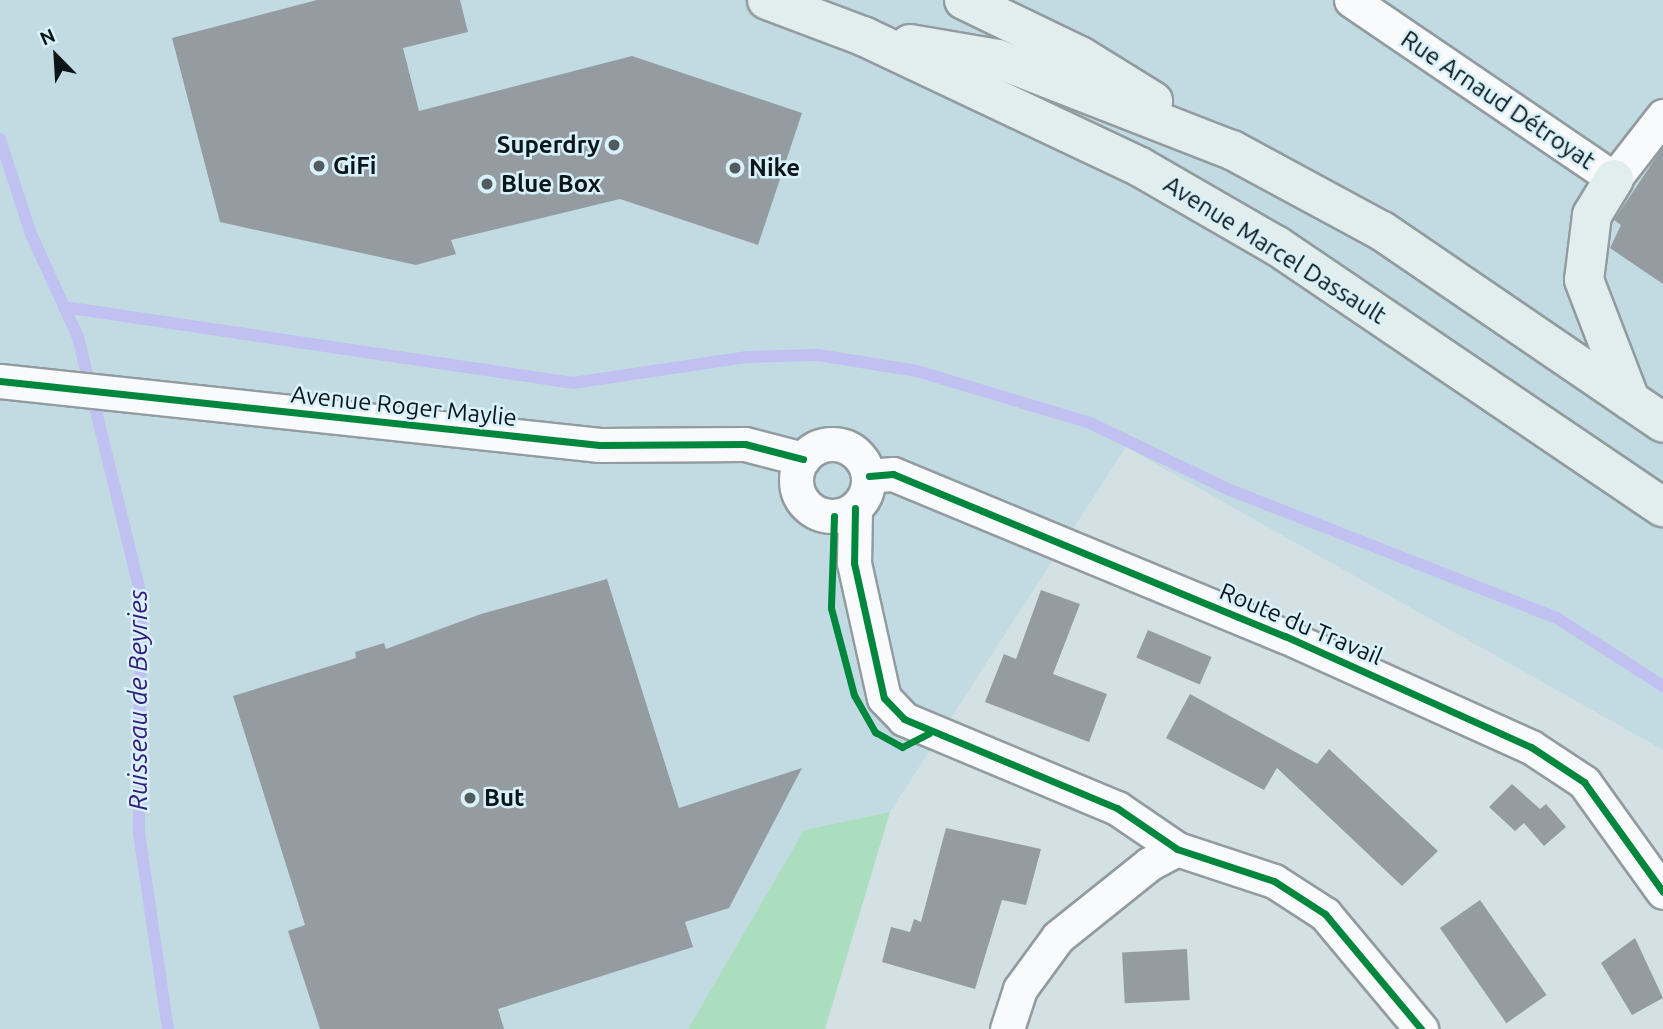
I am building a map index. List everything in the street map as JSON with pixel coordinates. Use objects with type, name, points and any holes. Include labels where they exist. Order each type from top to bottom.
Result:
[{"type":"main road","name":"Avenue Marcel Dassault","points":[[767,0],[863,36],[1140,167],[1277,246],[1663,507]]},
{"type":"main road","points":[[964,0],[1080,55],[1232,150]]},
{"type":"main road","name":"Avenue Marcel Dassault","points":[[863,36],[998,59],[1232,150],[1382,231],[1663,423]]},
{"type":"main road","points":[[1614,179],[1592,215],[1584,280],[1630,400]]},
{"type":"street","name":"Rue Arnaud Détroyat","points":[[1351,0],[1614,179],[1663,116]]},
{"type":"street","name":"Avenue Roger Maylie","points":[[13,382],[600,445],[745,444],[803,459]]},
{"type":"street","points":[[855,508],[822,515],[803,502],[796,481],[803,459],[836,444],[858,454],[869,476],[855,508],[854,563],[884,698],[929,733],[1117,808],[1177,849],[1274,881],[1325,914],[1421,1029]]},
{"type":"street","name":"Route du Travail","points":[[869,476],[893,474],[1285,636],[1531,747],[1584,782],[1663,892]]},
{"type":"street","points":[[1007,1029],[1020,989],[1058,937],[1149,864],[1177,849]]},
{"type":"shaded area","points":[[0,0],[1663,0],[1663,750],[1126,447],[890,812],[804,830],[688,1029],[0,1029]]},
{"type":"green space","points":[[890,812],[825,1029],[688,1029],[804,830]]},
{"type":"building","points":[[317,0],[460,0],[468,32],[403,48],[419,111],[632,56],[802,113],[758,245],[620,199],[451,240],[456,254],[416,265],[220,222],[172,38]]},
{"type":"building","points":[[1663,147],[1663,284],[1610,248],[1621,225],[1614,220]]},
{"type":"building","name":"But","points":[[607,579],[679,808],[802,768],[729,908],[685,922],[693,947],[498,1009],[504,1029],[320,1029],[288,931],[305,925],[233,696],[356,658],[355,652],[384,643],[386,649],[481,614]]},
{"type":"building","points":[[1041,590],[1080,604],[1053,674],[1107,694],[1089,742],[985,702],[1004,654],[1016,659]]},
{"type":"building","points":[[1148,630],[1212,657],[1200,685],[1136,658]]},
{"type":"building","points":[[1190,694],[1317,764],[1329,749],[1438,851],[1402,886],[1277,768],[1264,790],[1166,738]]},
{"type":"building","points":[[1512,784],[1540,809],[1546,804],[1566,827],[1544,846],[1524,823],[1515,831],[1489,807]]},
{"type":"building","points":[[946,828],[1041,849],[1026,905],[1002,900],[975,989],[882,962],[891,927],[910,932],[914,919],[921,922]]},
{"type":"building","points":[[1480,900],[1547,995],[1506,1023],[1440,928]]},
{"type":"building","points":[[1635,938],[1663,998],[1632,1015],[1601,963]]},
{"type":"building","points":[[1187,949],[1190,1000],[1125,1003],[1122,952]]},
{"type":"waterway","name":"Ruisseau de Beyries","points":[[0,139],[31,234],[78,337],[141,596],[139,833],[168,1029]]},
{"type":"waterway","points":[[64,307],[573,383],[746,357],[818,355],[917,371],[1090,423],[1230,490],[1557,618],[1663,686]]},
{"type":"cycle path","points":[[0,381],[600,445],[745,444],[803,459]]},
{"type":"cycle path","points":[[869,476],[893,474],[1285,636],[1531,747],[1584,782],[1663,892]]},
{"type":"cycle path","points":[[855,508],[854,563],[884,698],[904,719],[1117,808],[1177,849],[1274,881],[1325,914],[1421,1029]]},
{"type":"cycle path","points":[[834,516],[831,608],[854,695],[875,732],[902,747],[929,733]]},
{"type":"place","name":"Superdry","points":[[614,145]]},
{"type":"place","name":"GiFi","points":[[319,166]]},
{"type":"place","name":"Nike","points":[[735,168]]},
{"type":"place","name":"Blue Box","points":[[487,184]]},
{"type":"place","name":"But","points":[[470,798]]}]
